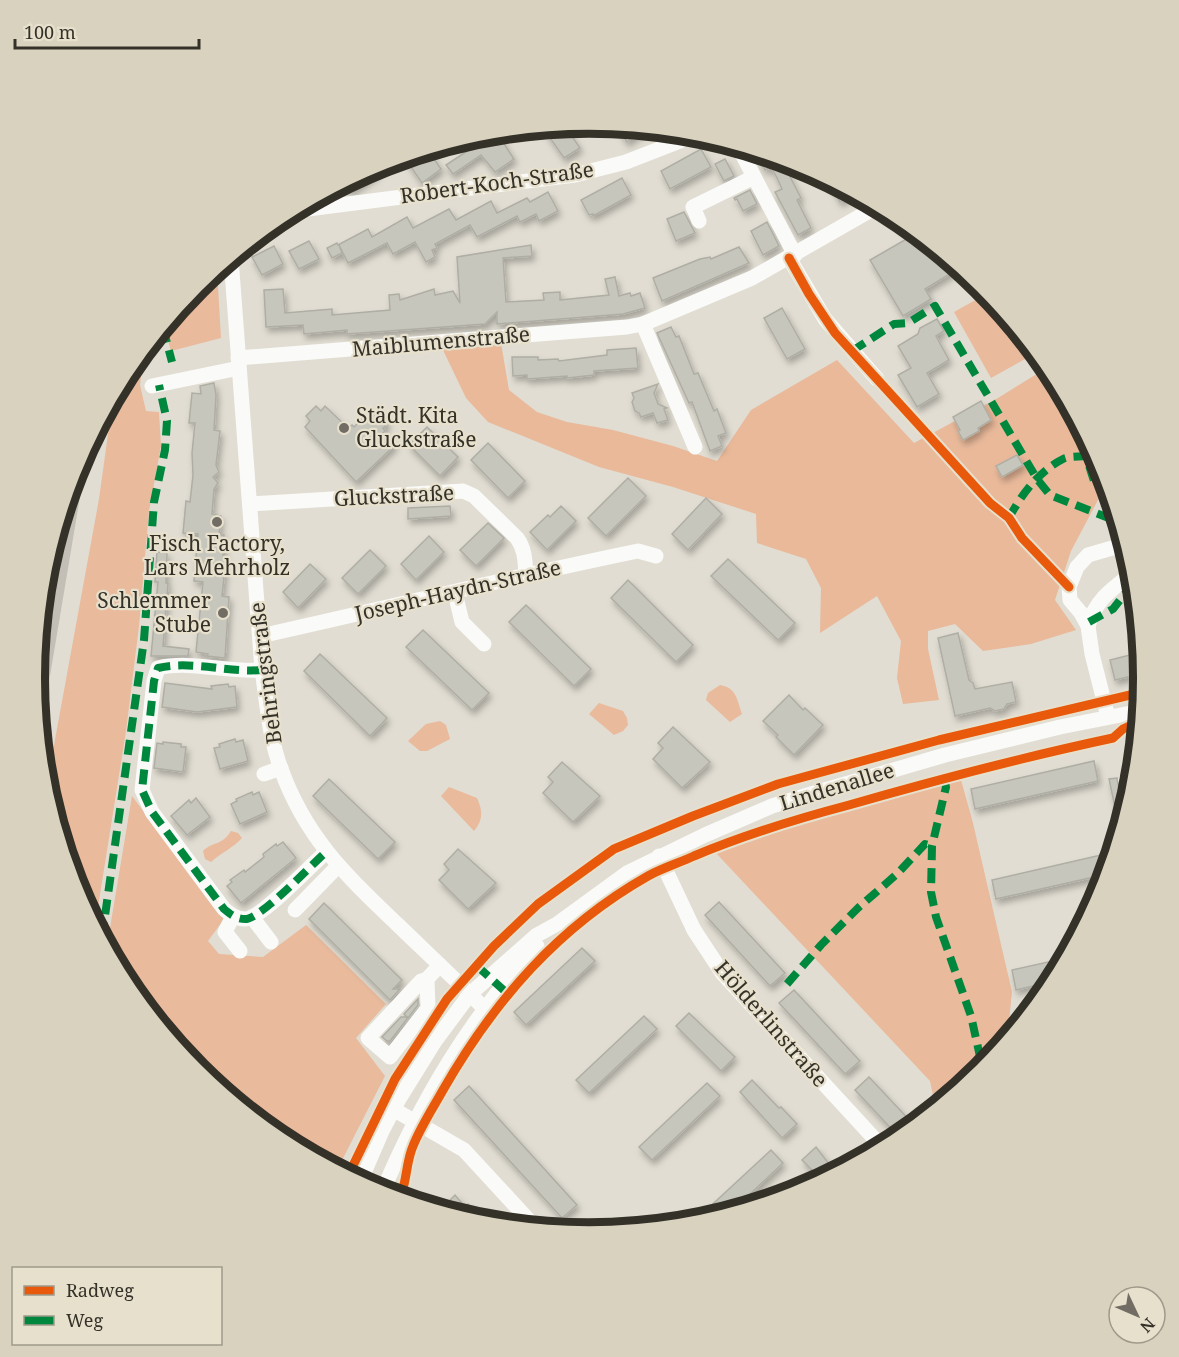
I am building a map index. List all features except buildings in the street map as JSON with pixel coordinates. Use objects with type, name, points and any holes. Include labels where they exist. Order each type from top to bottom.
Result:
[{"type":"main road","points":[[46,646],[64,538]]},
{"type":"street","name":"Robert-Koch-Straße","points":[[315,208],[575,175],[626,162],[679,142]]},
{"type":"street","points":[[744,157],[825,319],[877,379]]},
{"type":"street","points":[[699,221],[693,207],[754,177]]},
{"type":"street","name":"Maiblumenstraße","points":[[152,386],[239,363],[643,324],[752,278],[870,212]]},
{"type":"street","name":"Behringstraße","points":[[232,268],[262,670],[271,734],[280,768],[292,797],[326,852],[485,1009]]},
{"type":"street","points":[[643,324],[695,447]]},
{"type":"street","name":"Gluckstraße","points":[[250,504],[463,491],[474,496],[522,544],[526,574]]},
{"type":"street","points":[[1108,717],[1092,654],[1088,626],[1070,600],[1069,587],[1077,567],[1088,555],[1117,547]]},
{"type":"street","name":"Joseph-Haydn-Straße","points":[[260,636],[526,574],[638,551],[656,556]]},
{"type":"street","points":[[1088,626],[1092,612],[1101,600],[1125,580]]},
{"type":"street","points":[[455,592],[462,622],[484,644]]},
{"type":"street","points":[[262,670],[245,672],[170,665],[158,668],[151,701],[142,790],[152,812],[224,909],[232,916],[245,919],[252,917],[282,894],[326,852]]},
{"type":"street","name":"Lindenallee","points":[[364,1174],[393,1109],[435,1041],[470,994],[537,935],[557,924],[615,880],[659,856],[772,806],[945,755],[1133,712]]},
{"type":"street","points":[[264,774],[280,768]]},
{"type":"street","name":"Hölderlinstraße","points":[[659,856],[694,930],[723,974],[876,1141]]},
{"type":"street","points":[[295,910],[338,866]]},
{"type":"street","points":[[232,916],[225,932],[240,951]]},
{"type":"street","points":[[252,917],[271,942]]},
{"type":"street","name":"Lindenallee","points":[[386,1184],[414,1121],[441,1072],[500,987],[557,924]]},
{"type":"street","points":[[427,979],[428,1008],[390,1057],[368,1038],[421,981],[427,979],[440,965]]},
{"type":"street","points":[[393,1109],[464,1150],[528,1219]]},
{"type":"shaded area","points":[[218,280],[221,338],[171,351],[167,336]]},
{"type":"shaded area","points":[[979,298],[1028,357],[991,378],[954,312]]},
{"type":"shaded area","points":[[501,343],[509,390],[537,412],[567,422],[613,430],[673,446],[717,461],[751,410],[837,360],[914,443],[998,398],[1039,372],[1078,438],[1102,493],[1071,551],[1055,600],[1076,630],[1031,644],[983,651],[955,624],[928,631],[928,649],[939,700],[903,704],[897,678],[901,641],[877,596],[820,633],[821,588],[806,559],[757,543],[756,514],[673,487],[599,467],[488,422],[466,398],[442,348]]},
{"type":"shaded area","points":[[140,372],[140,385],[146,411],[159,412],[161,446],[149,511],[139,626],[126,731],[97,911],[74,854],[55,785],[51,760],[99,499],[110,422]]},
{"type":"shaded area","points":[[720,685],[733,692],[742,714],[730,722],[706,700],[708,693]]},
{"type":"shaded area","points":[[599,703],[623,711],[628,725],[623,731],[614,735],[589,714]]},
{"type":"shaded area","points":[[440,721],[446,725],[450,739],[427,751],[420,751],[408,741],[426,724]]},
{"type":"shaded area","points":[[961,780],[1012,992],[1009,1026],[975,1064],[934,1100],[930,1081],[716,853],[796,824]]},
{"type":"shaded area","points":[[449,787],[477,798],[481,815],[474,831],[441,796]]},
{"type":"shaded area","points":[[132,796],[224,919],[208,941],[219,954],[263,957],[306,925],[386,1004],[356,1038],[385,1076],[341,1163],[287,1131],[230,1088],[204,1064],[158,1010],[137,981],[109,934]]},
{"type":"shaded area","points":[[231,831],[238,833],[242,838],[211,862],[205,859],[203,851],[224,839]]},
{"type":"marked path","points":[[852,351],[894,324],[908,323],[935,306],[1037,479],[1050,495],[1109,518]]},
{"type":"marked path","points":[[166,337],[172,362]]},
{"type":"marked path","points":[[104,924],[144,640],[154,502],[165,450],[167,421],[159,385]]},
{"type":"marked path","points":[[1009,518],[1032,484],[1046,470],[1063,459],[1086,456],[1094,481]]},
{"type":"marked path","points":[[1089,622],[1113,609],[1127,591]]},
{"type":"marked path","points":[[262,670],[183,665],[158,668],[154,681],[142,790],[152,812],[224,909],[239,918],[252,917],[262,910],[326,852]]},
{"type":"marked path","points":[[944,778],[946,787],[932,846],[931,892],[936,917],[971,1016],[980,1058]]},
{"type":"marked path","points":[[787,984],[821,945],[897,874],[925,844],[932,846]]},
{"type":"marked path","points":[[477,966],[508,994]]},
{"type":"cycle path","points":[[789,258],[835,333],[990,503],[1009,518],[1022,538],[1069,587]]},
{"type":"cycle path","points":[[352,1168],[395,1079],[447,999],[494,946],[538,904],[614,849],[778,784],[939,740],[1134,694]]},
{"type":"cycle path","points":[[403,1190],[411,1152],[420,1131],[484,1026],[531,969],[557,943],[615,896],[659,870],[751,834],[947,778],[1113,738],[1132,725]]},
{"type":"place","name":"Städt. Kita Gluckstraße","points":[[344,428]]},
{"type":"place","name":"Fisch Factory, Lars Mehrholz","points":[[217,522]]},
{"type":"place","name":"Schlemmer Stube","points":[[223,613]]}]
